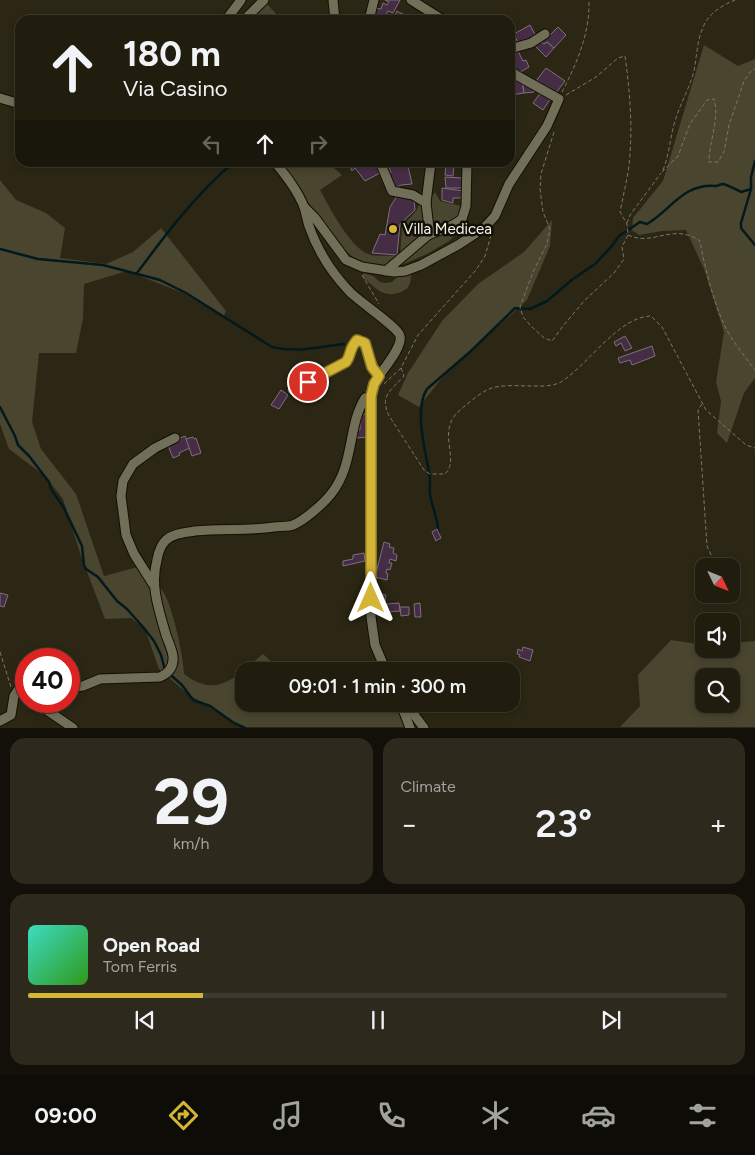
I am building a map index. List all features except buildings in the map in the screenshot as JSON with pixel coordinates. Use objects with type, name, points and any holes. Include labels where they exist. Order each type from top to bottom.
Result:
[{"type":"street","points":[[230,15],[241,0]]},
{"type":"street","points":[[249,15],[264,0]]},
{"type":"street","points":[[333,0],[334,15]]},
{"type":"street","points":[[370,15],[374,0]]},
{"type":"street","points":[[411,0],[435,15]]},
{"type":"street","points":[[515,48],[532,43],[545,34]]},
{"type":"street","points":[[304,207],[315,218],[346,260],[362,267],[386,271],[404,271],[422,264],[458,245],[484,228],[495,216],[509,184],[547,126],[559,99],[515,74]]},
{"type":"street","points":[[0,98],[15,102]]},
{"type":"street","points":[[280,167],[292,184],[304,207],[309,227],[330,266],[357,300],[398,330],[400,337],[399,345],[376,380],[371,396],[371,617],[375,645],[382,662]]},
{"type":"street","points":[[382,167],[392,191],[413,195],[426,203]]},
{"type":"street","points":[[428,235],[426,203],[430,167]]},
{"type":"street","points":[[386,271],[428,235],[453,225],[462,219],[466,206],[467,167]]},
{"type":"street","points":[[292,390],[346,362],[349,358],[350,347],[357,340],[365,343],[376,380]]},
{"type":"street","points":[[153,584],[159,553],[165,541],[177,534],[202,530],[259,529],[293,525],[308,515],[331,494],[343,475],[359,408],[365,398],[371,396]]},
{"type":"street","points":[[80,686],[100,679],[160,677],[171,668],[173,656],[153,584],[134,554],[126,535],[121,496],[123,481],[133,464],[155,448],[175,438]]},
{"type":"street","points":[[0,721],[10,715],[14,696]]},
{"type":"street","points":[[404,712],[410,728]]},
{"type":"street","points":[[412,712],[424,728]]},
{"type":"street","points":[[51,713],[73,728]]},
{"type":"path","points":[[559,99],[579,58],[588,18],[589,0]]},
{"type":"path","points":[[662,172],[667,161],[676,118],[693,73],[700,34],[706,21],[713,13],[725,4],[735,0]]},
{"type":"path","points":[[559,99],[596,78],[618,58],[625,56],[630,95],[630,137],[629,166],[620,212],[627,224]]},
{"type":"path","points":[[551,115],[556,121],[541,174],[540,189],[543,212],[550,229],[547,244],[533,272],[520,307],[523,317],[544,338],[552,341],[585,300],[614,273],[624,260],[622,247],[628,235],[627,224],[630,215],[662,172],[678,156],[690,124],[707,100],[714,99],[717,109],[709,162],[718,162],[724,152],[729,125],[744,81],[751,71],[755,69]]},
{"type":"path","points":[[376,380],[383,385],[401,368],[418,336],[452,298],[485,256],[495,216]]},
{"type":"path","points":[[628,235],[644,240],[667,233],[681,234],[692,236],[700,241],[702,258],[722,321],[755,370]]},
{"type":"path","points":[[362,267],[362,277],[381,307]]},
{"type":"path","points":[[401,368],[404,376],[385,397],[384,404],[398,430],[424,470],[430,474],[445,474],[449,470],[451,463],[448,440],[451,421],[488,389],[501,386],[550,386],[559,383],[578,370],[622,326],[642,316],[651,316],[662,327],[706,410],[746,445],[755,448]]},
{"type":"path","points":[[703,403],[698,410],[707,546],[712,558]]},
{"type":"path","points":[[0,652],[14,696]]},
{"type":"shaded area","points":[[267,4],[277,15],[255,15]]},
{"type":"shaded area","points":[[704,45],[738,66],[755,59],[755,378],[744,393],[727,443],[717,433],[721,401],[716,382],[724,332],[704,269],[686,230],[662,231],[639,235],[632,230],[633,218],[663,181]]},
{"type":"shaded area","points":[[282,167],[333,167],[342,175],[320,190],[347,235],[361,250],[371,255],[400,256],[402,227],[417,210],[420,199],[430,199],[435,192],[440,201],[469,208],[457,233],[449,241],[427,254],[401,265],[379,265],[359,262],[342,248]]},
{"type":"shaded area","points":[[0,180],[16,200],[46,213],[65,228],[60,258],[106,264],[133,252],[161,228],[226,311],[223,317],[183,293],[127,271],[84,284],[83,318],[76,353],[39,353],[32,422],[41,449],[76,494],[104,576],[138,567],[160,588],[165,595],[175,623],[184,674],[196,682],[207,685],[217,685],[235,677],[235,712],[407,712],[421,727],[241,727],[188,694],[159,669],[145,629],[131,618],[105,619],[81,556],[63,499],[45,476],[9,449],[0,424]]},
{"type":"shaded area","points":[[552,220],[550,246],[527,300],[441,379],[419,407],[398,395],[408,373],[442,321],[478,284],[524,252]]},
{"type":"shaded area","points":[[411,272],[409,286],[395,294],[381,291],[363,278],[363,273],[386,283],[392,282],[397,277]]},
{"type":"shaded area","points":[[671,640],[695,644],[695,658],[740,658],[740,642],[755,641],[755,727],[620,727],[640,706],[638,675]]},
{"type":"shaded area","points":[[263,654],[272,662],[254,662]]},
{"type":"waterway","points":[[755,161],[751,177],[751,189],[741,223],[741,228],[755,245]]},
{"type":"waterway","points":[[137,273],[194,201],[228,167]]},
{"type":"waterway","points":[[438,540],[438,528],[430,495],[430,475],[423,441],[421,418],[423,397],[427,389],[471,351],[515,308],[530,309],[547,301],[573,279],[595,264],[619,236],[640,222],[647,224],[686,193],[705,186],[723,184],[741,192],[751,189]]},
{"type":"waterway","points":[[0,249],[38,259],[103,265],[160,280],[186,293],[272,347],[299,349],[344,344]]},
{"type":"waterway","points":[[0,407],[18,445],[49,482],[51,489],[64,508],[82,546],[86,569],[98,577],[117,601],[143,627],[154,641],[161,655],[165,670],[182,685],[193,700],[210,706],[234,723],[245,728]]},
{"type":"place","name":"Villa Medicea","points":[[393,229]]},
{"type":"route","points":[[308,382],[346,362],[349,358],[350,347],[357,340],[365,343],[372,367],[379,376],[374,384],[371,396],[371,598]]}]
